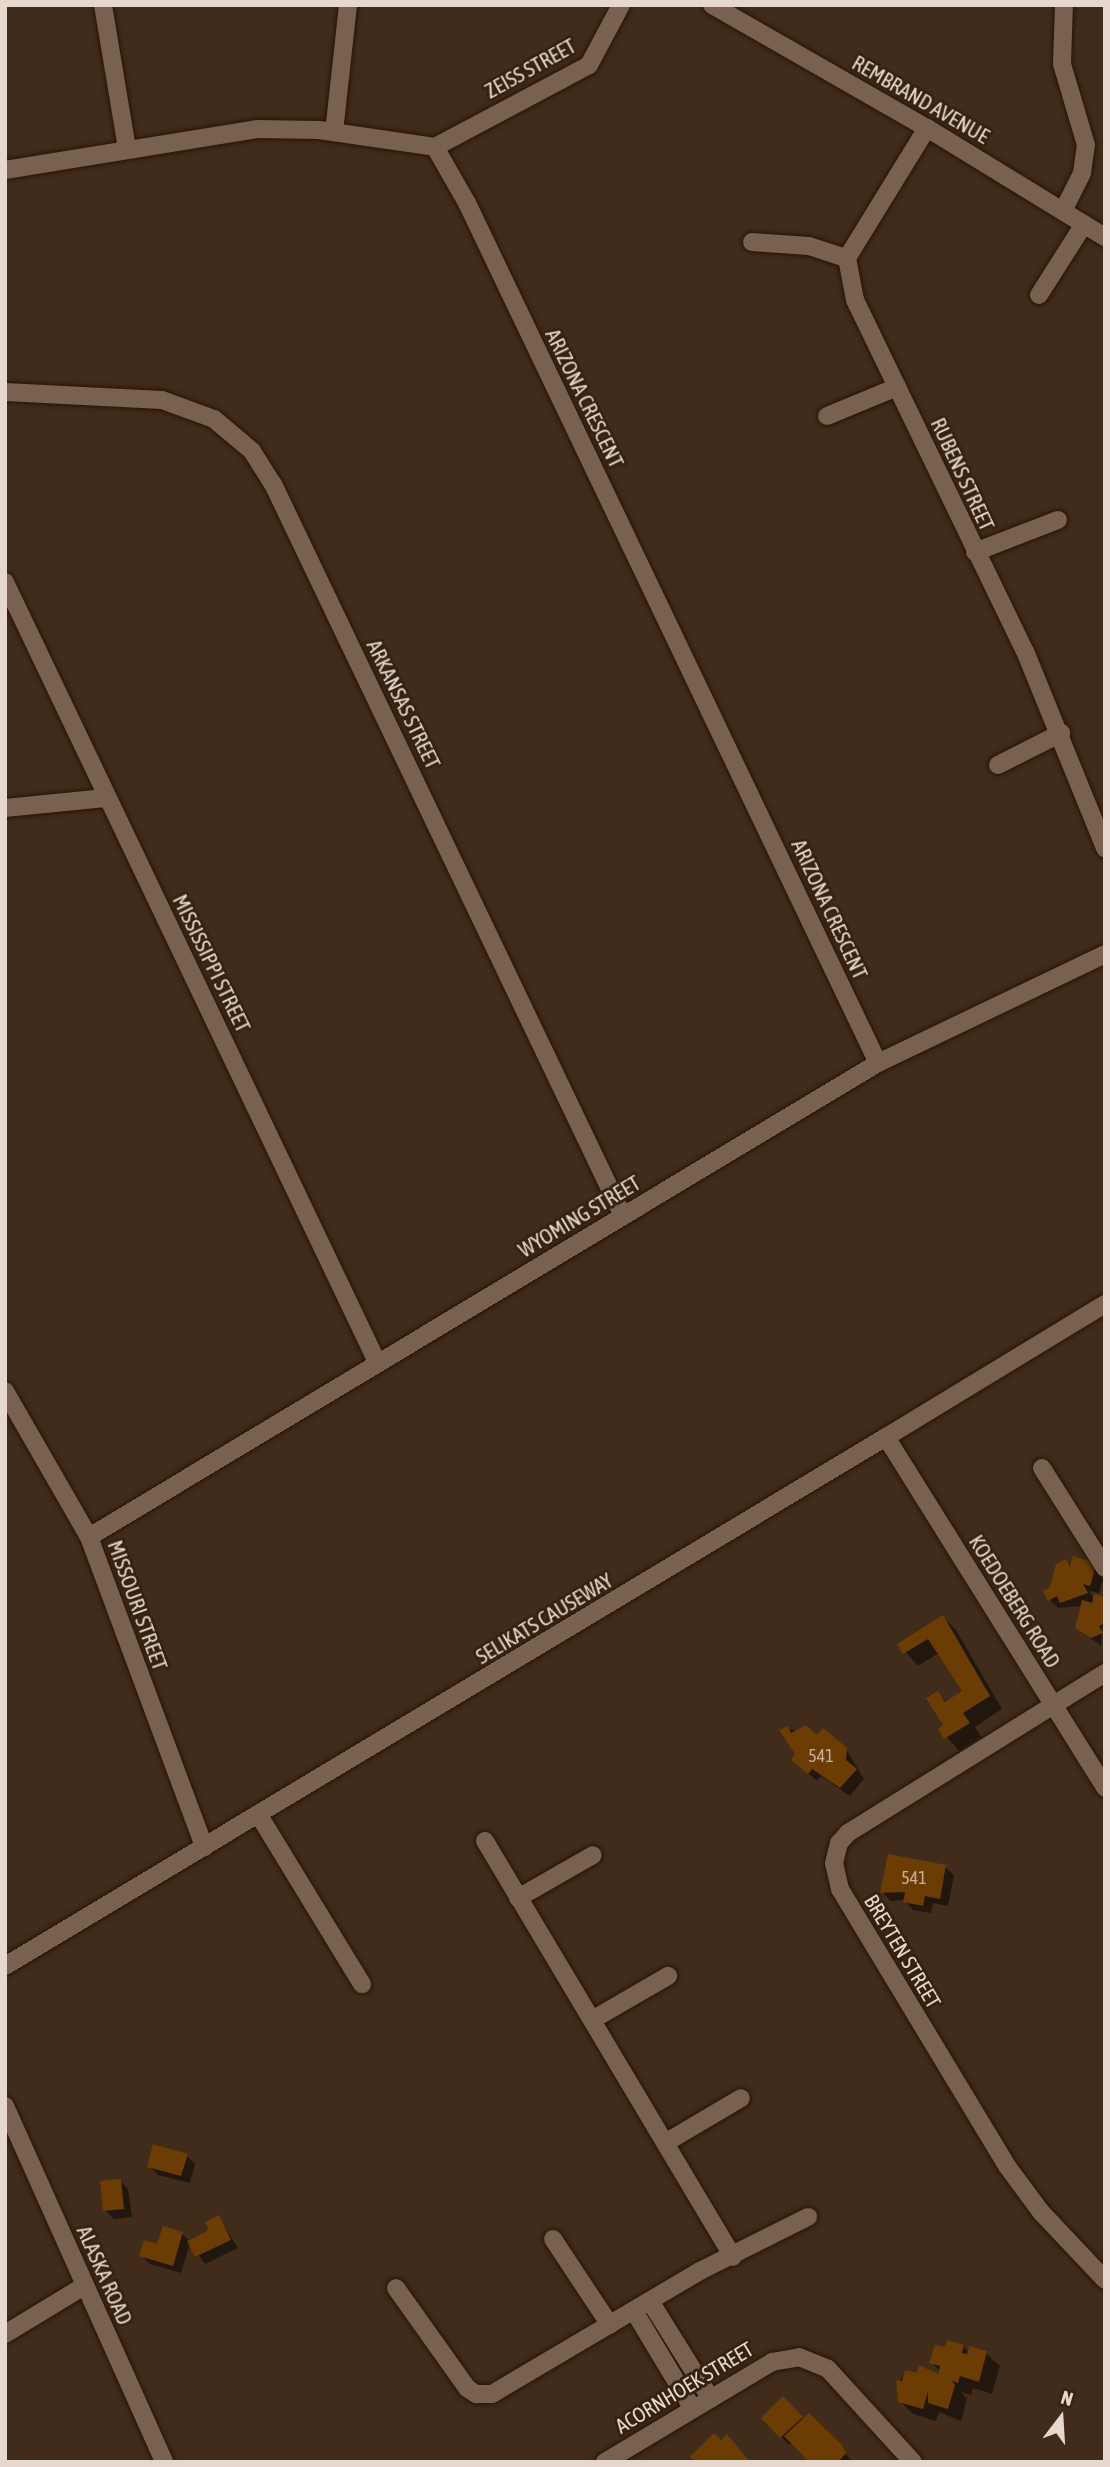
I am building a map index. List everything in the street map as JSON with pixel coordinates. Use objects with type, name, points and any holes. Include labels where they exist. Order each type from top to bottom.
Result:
[{"type":"street","points":[[103,5],[127,149]]},
{"type":"street","points":[[334,132],[348,5]]},
{"type":"street","name":"ZEISS STREET","points":[[435,147],[589,65],[621,5]]},
{"type":"street","name":"REMBRAND AVENUE","points":[[712,5],[928,128],[1105,237]]},
{"type":"street","points":[[1063,211],[1082,173],[1086,145],[1062,64],[1064,5]]},
{"type":"street","points":[[752,242],[809,246],[847,258],[928,128]]},
{"type":"street","points":[[5,170],[257,129],[334,132],[435,147]]},
{"type":"street","name":"ARIZONA CRESCENT","points":[[435,147],[467,203],[878,1063]]},
{"type":"street","points":[[1039,295],[1084,224]]},
{"type":"street","name":"RUBENS STREET","points":[[847,258],[857,307],[1061,733],[1105,848]]},
{"type":"street","points":[[827,416],[897,387]]},
{"type":"street","name":"ARKANSAS STREET","points":[[5,392],[171,402],[214,419],[252,451],[273,484],[623,1216]]},
{"type":"street","points":[[975,552],[1058,520]]},
{"type":"street","name":"MISSISSIPPI STREET","points":[[5,582],[378,1364]]},
{"type":"street","points":[[998,765],[1061,733]]},
{"type":"street","points":[[5,808],[106,798]]},
{"type":"street","name":"WYOMING STREET","points":[[89,1537],[878,1063],[1105,954]]},
{"type":"street","name":"SELIKATS CAUSEWAY","points":[[5,1966],[204,1847],[260,1817],[1105,1304]]},
{"type":"street","name":"MISSOURI STREET","points":[[5,1391],[89,1537],[204,1847]]},
{"type":"street","name":"KOEDOEBERG ROAD","points":[[886,1437],[1105,1788]]},
{"type":"street","points":[[1042,1468],[1105,1568]]},
{"type":"street","name":"BREYTEN STREET","points":[[1105,1672],[848,1833],[835,1853],[834,1873],[872,1946],[1007,2166],[1041,2212],[1105,2280]]},
{"type":"street","points":[[260,1817],[362,1984]]},
{"type":"street","points":[[485,1841],[733,2257]]},
{"type":"street","points":[[519,1898],[593,1855]]},
{"type":"street","points":[[592,2020],[668,1976]]},
{"type":"street","points":[[665,2143],[741,2098]]},
{"type":"street","name":"ALASKA ROAD","points":[[5,2106],[164,2462]]},
{"type":"street","points":[[396,2288],[476,2394],[503,2389],[650,2301],[808,2217]]},
{"type":"street","points":[[554,2239],[610,2325]]},
{"type":"street","points":[[5,2334],[85,2286]]},
{"type":"street","points":[[650,2301],[676,2360],[693,2409]]},
{"type":"street","points":[[634,2311],[711,2399]]},
{"type":"street","name":"ACORNHOEK STREET","points":[[605,2462],[780,2360],[805,2358],[828,2370],[913,2462]]},
{"type":"building","points":[[1073,1556],[1097,1563],[1090,1586],[1083,1584],[1088,1593],[1060,1603],[1057,1596],[1048,1601],[1043,1591],[1050,1587],[1056,1564],[1066,1559],[1070,1567]]},
{"type":"building","points":[[1094,1594],[1105,1597],[1105,1623],[1099,1626],[1103,1633],[1091,1638],[1075,1628],[1082,1600],[1092,1603]]},
{"type":"building","points":[[943,1615],[990,1696],[963,1713],[970,1723],[944,1739],[938,1729],[943,1725],[926,1698],[938,1691],[945,1702],[962,1691],[928,1639],[903,1654],[897,1644]]},
{"type":"building","points":[[806,1725],[817,1735],[823,1728],[847,1748],[846,1760],[857,1769],[840,1788],[812,1769],[808,1774],[791,1760],[795,1754],[779,1730],[788,1726],[791,1733]]},
{"type":"building","points":[[888,1854],[946,1865],[940,1899],[925,1896],[923,1906],[903,1902],[905,1892],[880,1893]]},
{"type":"building","points":[[153,2144],[188,2154],[181,2176],[147,2167]]},
{"type":"building","points":[[121,2179],[124,2209],[103,2211],[100,2181]]},
{"type":"building","points":[[219,2215],[231,2240],[195,2257],[187,2241],[209,2230],[205,2222]]},
{"type":"building","points":[[163,2226],[183,2232],[173,2266],[139,2256],[144,2240],[157,2244]]},
{"type":"building","points":[[947,2340],[964,2345],[962,2353],[967,2354],[969,2346],[987,2351],[979,2382],[960,2376],[958,2383],[952,2381],[955,2385],[948,2409],[928,2403],[928,2391],[923,2409],[898,2402],[896,2380],[902,2381],[905,2370],[917,2373],[919,2365],[938,2374],[940,2366],[929,2363],[935,2345],[945,2347]]},
{"type":"building","points":[[783,2396],[803,2417],[780,2438],[761,2418]]},
{"type":"building","points":[[809,2413],[841,2444],[846,2453],[838,2462],[809,2462],[784,2436]]},
{"type":"building","points":[[714,2433],[721,2440],[727,2434],[750,2462],[695,2462],[690,2457]]}]
